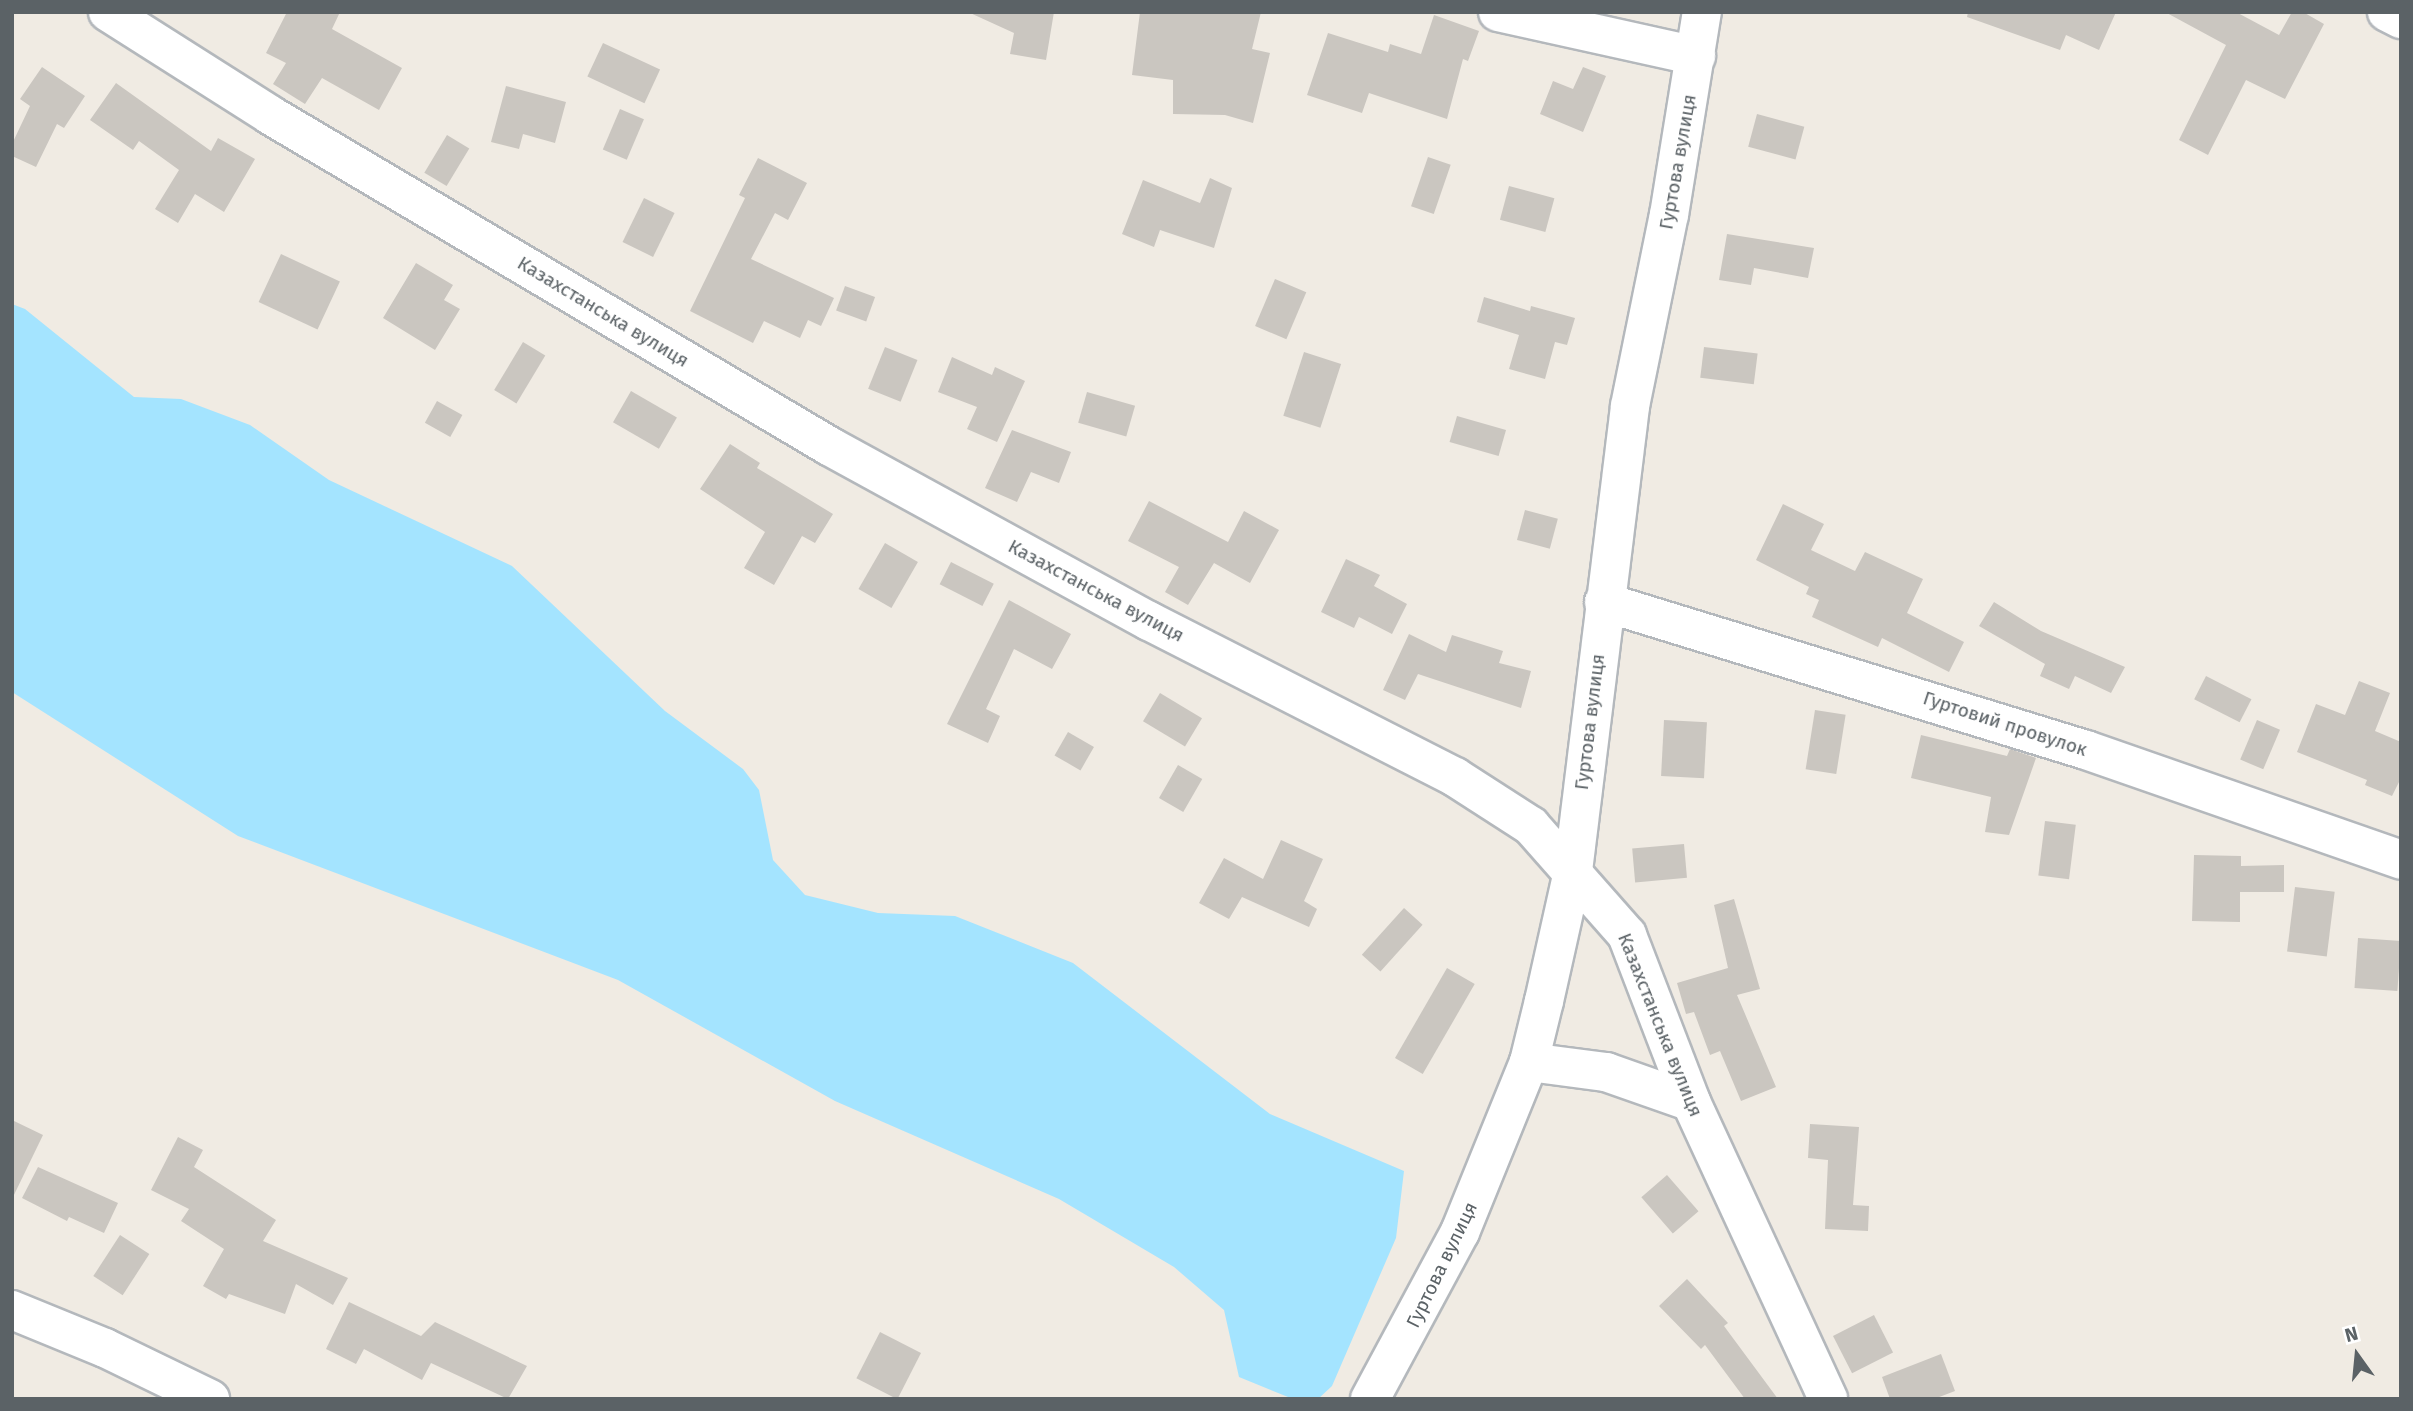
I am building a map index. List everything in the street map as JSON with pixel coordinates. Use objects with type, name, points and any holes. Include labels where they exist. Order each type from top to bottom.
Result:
[{"type":"street","name":"Казахстанська вулиця","points":[[108,12],[270,115],[829,446],[1149,621],[1455,777],[1531,826],[1627,935],[1690,1102],[1828,1399]]},
{"type":"street","points":[[1498,12],[1696,56]]},
{"type":"street","name":"Гуртова вулиця","points":[[1370,1399],[1460,1232],[1529,1062],[1573,871],[1630,406],[1703,12]]},
{"type":"street","points":[[2387,12],[2401,19]]},
{"type":"street","name":"Гуртовий провулок","points":[[1604,602],[2086,750],[2401,860]]},
{"type":"street","points":[[1529,1062],[1606,1072],[1690,1102]]},
{"type":"street","points":[[12,1310],[105,1348],[210,1399]]},
{"type":"water","points":[[12,304],[25,309],[134,397],[181,399],[250,425],[329,480],[512,566],[665,711],[743,769],[759,790],[773,860],[805,895],[878,913],[955,916],[1073,963],[1270,1114],[1404,1171],[1396,1238],[1332,1386],[1318,1399],[1293,1399],[1239,1377],[1224,1310],[1174,1267],[1059,1199],[835,1101],[618,980],[238,836],[12,692]]},
{"type":"building","points":[[287,12],[340,12],[332,29],[402,68],[379,110],[322,78],[305,104],[273,84],[286,63],[266,53]]},
{"type":"building","points":[[968,12],[1054,12],[1046,60],[1010,54],[1014,33]]},
{"type":"building","points":[[1140,12],[1261,12],[1252,49],[1270,53],[1253,123],[1225,115],[1173,114],[1173,80],[1132,75]]},
{"type":"building","points":[[1968,12],[2116,12],[2099,50],[2066,35],[2060,50],[1967,17]]},
{"type":"building","points":[[2165,12],[2236,12],[2279,35],[2292,12],[2303,12],[2324,24],[2285,99],[2246,80],[2208,155],[2179,140],[2226,45]]},
{"type":"building","points":[[1434,15],[1479,31],[1468,61],[1463,59],[1447,119],[1369,93],[1362,113],[1307,95],[1328,33],[1388,52],[1390,44],[1421,54]]},
{"type":"building","points":[[603,43],[660,70],[644,103],[587,77]]},
{"type":"building","points":[[42,67],[85,96],[64,128],[57,124],[36,167],[12,156],[12,144],[30,106],[20,99]]},
{"type":"building","points":[[1583,67],[1606,76],[1583,132],[1540,114],[1553,81],[1573,89]]},
{"type":"building","points":[[116,83],[211,151],[218,138],[255,159],[224,212],[195,194],[178,223],[155,209],[179,170],[139,141],[133,150],[90,120]]},
{"type":"building","points":[[506,86],[566,102],[555,143],[523,134],[519,149],[491,142]]},
{"type":"building","points":[[620,109],[644,119],[627,160],[603,150]]},
{"type":"building","points":[[1757,114],[1804,127],[1796,160],[1748,147]]},
{"type":"building","points":[[447,135],[469,148],[447,186],[424,173]]},
{"type":"building","points":[[1428,157],[1451,165],[1434,214],[1411,206]]},
{"type":"building","points":[[758,158],[807,183],[788,220],[775,213],[751,259],[834,298],[821,326],[808,320],[800,338],[764,321],[753,343],[690,311],[745,198],[739,195]]},
{"type":"building","points":[[1210,178],[1232,188],[1214,248],[1160,230],[1154,247],[1122,234],[1143,180],[1200,203]]},
{"type":"building","points":[[1509,186],[1554,198],[1545,232],[1500,220]]},
{"type":"building","points":[[644,198],[675,213],[653,257],[623,242]]},
{"type":"building","points":[[1727,234],[1814,248],[1808,278],[1754,268],[1751,285],[1719,280]]},
{"type":"building","points":[[281,254],[340,281],[318,330],[259,302]]},
{"type":"building","points":[[416,263],[453,285],[444,300],[460,309],[435,350],[383,318]]},
{"type":"building","points":[[1275,279],[1306,292],[1286,339],[1255,326]]},
{"type":"building","points":[[845,286],[875,297],[866,321],[836,310]]},
{"type":"building","points":[[1484,297],[1530,311],[1531,306],[1575,318],[1567,345],[1555,342],[1545,379],[1509,369],[1519,335],[1477,322]]},
{"type":"building","points":[[523,342],[545,355],[516,403],[494,390]]},
{"type":"building","points":[[885,347],[917,360],[901,402],[868,389]]},
{"type":"building","points":[[1704,347],[1758,354],[1754,384],[1700,378]]},
{"type":"building","points":[[1304,352],[1341,364],[1320,428],[1283,416]]},
{"type":"building","points":[[952,357],[992,375],[995,367],[1025,381],[997,442],[967,429],[977,407],[938,392]]},
{"type":"building","points":[[631,391],[677,418],[659,449],[613,422]]},
{"type":"building","points":[[1087,392],[1135,406],[1126,437],[1078,423]]},
{"type":"building","points":[[437,401],[462,415],[450,437],[425,423]]},
{"type":"building","points":[[1457,416],[1506,430],[1499,456],[1450,442]]},
{"type":"building","points":[[1012,430],[1071,452],[1059,483],[1031,472],[1017,502],[985,488]]},
{"type":"building","points":[[730,444],[760,463],[757,468],[833,514],[815,543],[802,536],[774,585],[744,568],[765,532],[700,489]]},
{"type":"building","points":[[1149,501],[1228,542],[1244,511],[1279,530],[1250,583],[1214,563],[1188,605],[1165,592],[1179,567],[1128,541]]},
{"type":"building","points":[[1783,504],[1824,524],[1811,550],[1855,571],[1865,552],[1923,579],[1907,613],[1964,642],[1949,672],[1882,638],[1878,647],[1812,617],[1819,600],[1806,594],[1809,587],[1756,560]]},
{"type":"building","points":[[1525,510],[1558,519],[1550,549],[1517,540]]},
{"type":"building","points":[[885,543],[918,562],[891,608],[858,589]]},
{"type":"building","points":[[1346,559],[1380,575],[1374,586],[1407,604],[1392,634],[1359,617],[1354,628],[1321,612]]},
{"type":"building","points":[[951,562],[994,584],[982,606],[940,584]]},
{"type":"building","points":[[1009,600],[1071,634],[1052,669],[1014,649],[986,709],[1000,716],[988,743],[947,724]]},
{"type":"building","points":[[1994,602],[2041,631],[2125,667],[2111,693],[2075,676],[2069,689],[2040,676],[2045,664],[1979,626]]},
{"type":"building","points":[[1409,634],[1446,652],[1452,635],[1503,651],[1499,663],[1531,671],[1521,708],[1418,674],[1405,700],[1383,690]]},
{"type":"building","points":[[2206,676],[2251,699],[2240,722],[2194,699]]},
{"type":"building","points":[[2359,681],[2390,693],[2375,731],[2401,742],[2401,778],[2392,796],[2365,785],[2367,780],[2297,752],[2316,704],[2345,715]]},
{"type":"building","points":[[1160,693],[1202,718],[1185,747],[1143,721]]},
{"type":"building","points":[[1815,710],[1846,715],[1836,774],[1806,769]]},
{"type":"building","points":[[1664,720],[1707,722],[1704,778],[1661,776]]},
{"type":"building","points":[[2257,720],[2280,730],[2263,769],[2240,760]]},
{"type":"building","points":[[1068,732],[1094,747],[1080,770],[1054,755]]},
{"type":"building","points":[[1921,735],[2007,756],[2010,749],[2036,758],[2009,835],[1985,832],[1991,797],[1911,778]]},
{"type":"building","points":[[1178,765],[1202,779],[1183,812],[1159,798]]},
{"type":"building","points":[[2045,821],[2076,825],[2069,879],[2038,876]]},
{"type":"building","points":[[1281,840],[1323,859],[1304,901],[1317,909],[1309,927],[1242,897],[1229,919],[1199,903],[1224,858],[1263,879]]},
{"type":"building","points":[[1684,844],[1687,878],[1635,882],[1632,849]]},
{"type":"building","points":[[2194,855],[2241,856],[2241,866],[2284,865],[2284,892],[2240,892],[2240,922],[2192,921]]},
{"type":"building","points":[[2295,887],[2335,892],[2327,956],[2287,952]]},
{"type":"building","points":[[1734,899],[1760,989],[1737,995],[1776,1087],[1741,1101],[1720,1051],[1710,1055],[1694,1012],[1686,1014],[1677,983],[1728,968],[1714,905]]},
{"type":"building","points":[[1404,908],[1423,925],[1380,972],[1362,955]]},
{"type":"building","points":[[2358,938],[2401,941],[2397,991],[2355,988]]},
{"type":"building","points":[[1447,968],[1475,984],[1423,1074],[1395,1058]]},
{"type":"building","points":[[12,1120],[43,1135],[12,1199]]},
{"type":"building","points":[[1810,1124],[1859,1127],[1853,1205],[1869,1206],[1868,1231],[1825,1229],[1828,1160],[1808,1158]]},
{"type":"building","points":[[178,1137],[203,1150],[194,1167],[276,1220],[263,1241],[348,1278],[333,1305],[296,1284],[285,1314],[229,1294],[226,1299],[203,1286],[224,1249],[181,1221],[189,1209],[151,1190]]},
{"type":"building","points":[[38,1167],[118,1203],[104,1233],[69,1217],[67,1221],[22,1198]]},
{"type":"building","points":[[1667,1175],[1698,1211],[1673,1234],[1641,1197]]},
{"type":"building","points":[[120,1235],[149,1254],[123,1295],[93,1276]]},
{"type":"building","points":[[1687,1279],[1728,1323],[1724,1326],[1778,1399],[1745,1399],[1705,1345],[1701,1349],[1659,1306]]},
{"type":"building","points":[[349,1302],[421,1336],[435,1322],[527,1366],[508,1399],[431,1363],[422,1380],[364,1349],[356,1364],[326,1349]]},
{"type":"building","points":[[1874,1315],[1893,1352],[1852,1373],[1833,1336]]},
{"type":"building","points":[[880,1332],[921,1353],[897,1399],[856,1378]]},
{"type":"building","points":[[1941,1354],[1955,1391],[1934,1399],[1890,1399],[1882,1377]]}]
